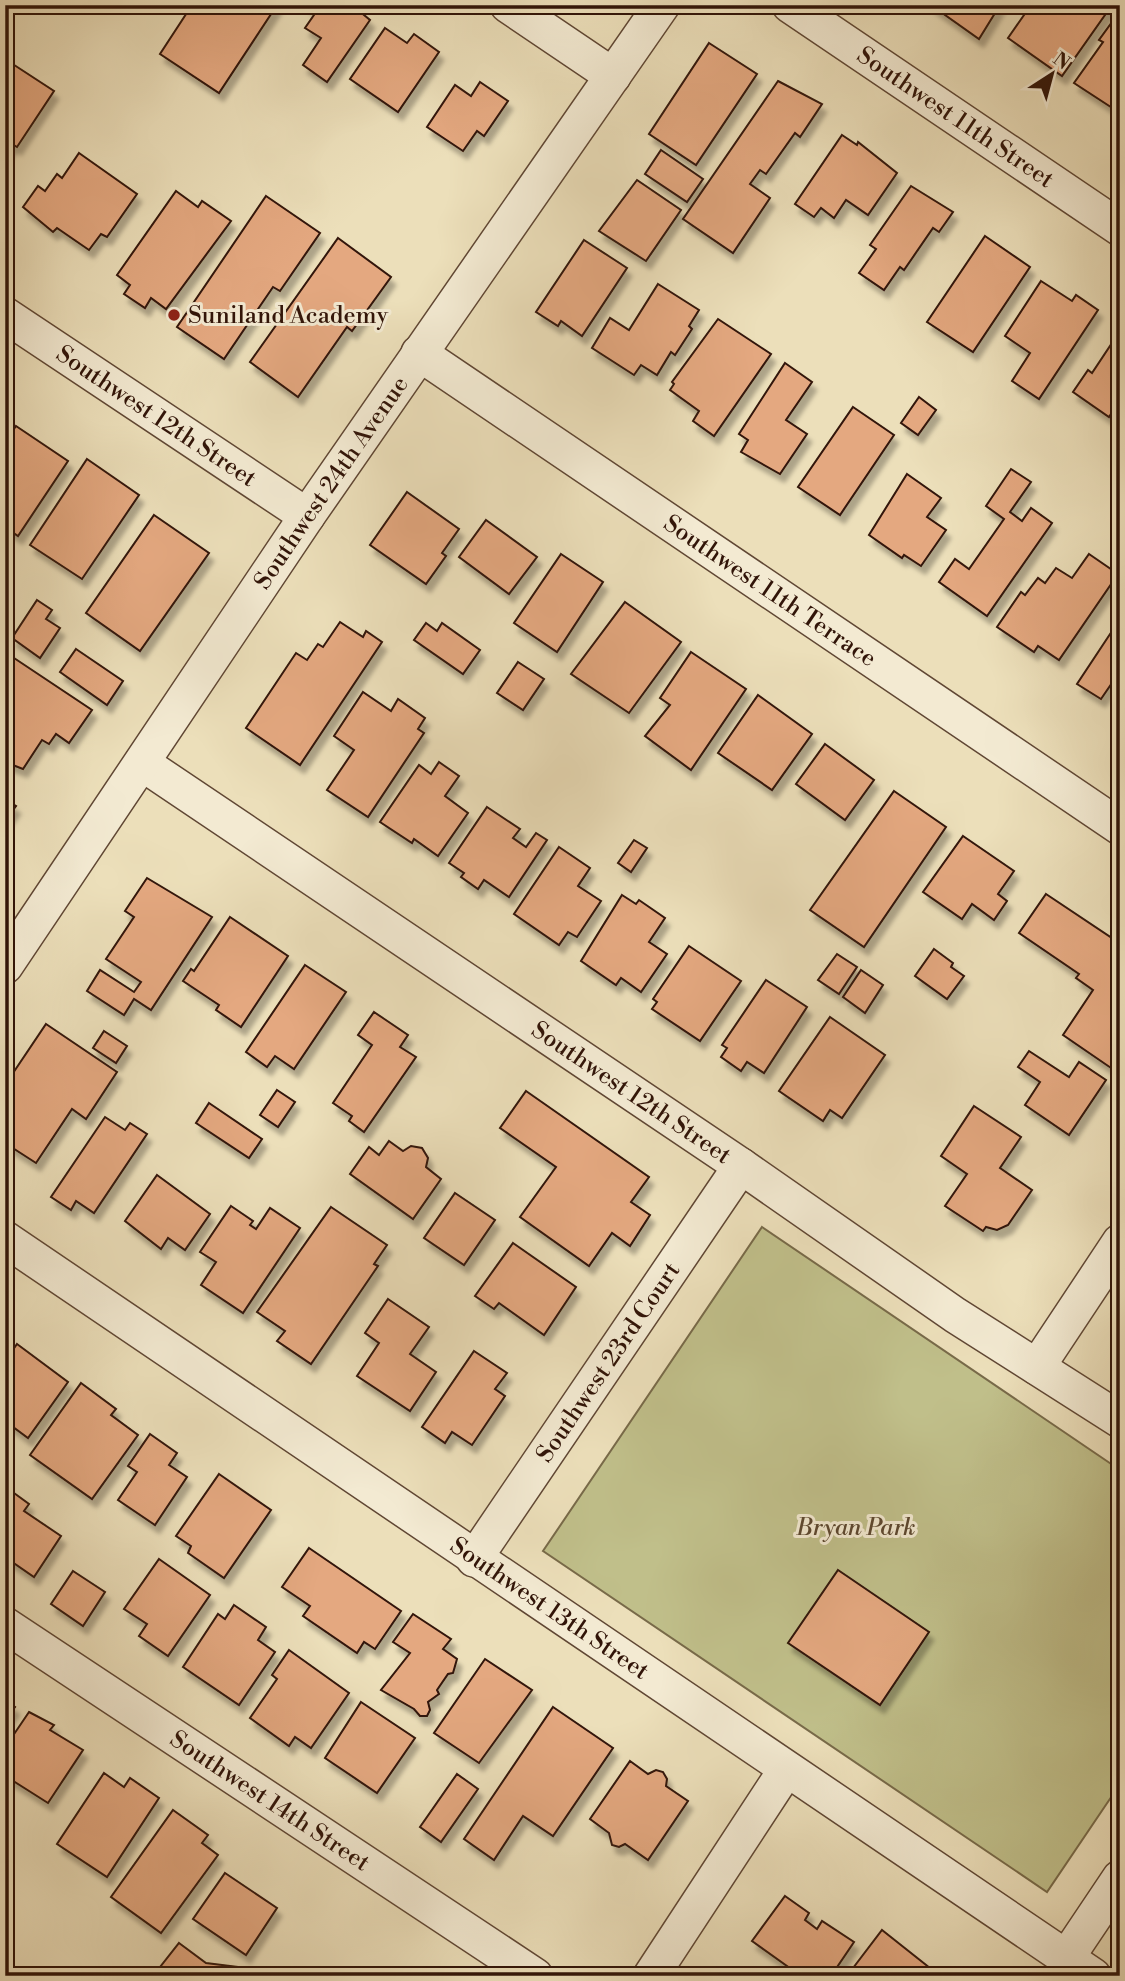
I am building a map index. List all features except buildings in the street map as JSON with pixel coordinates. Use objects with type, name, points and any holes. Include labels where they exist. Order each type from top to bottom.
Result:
[{"type":"street","points":[[508,5],[613,76]]},
{"type":"street","name":"Southwest 24th Avenue","points":[[5,966],[307,516],[662,5]]},
{"type":"street","name":"Southwest 11th Street","points":[[790,5],[1120,228]]},
{"type":"street","name":"Southwest 12th Street","points":[[5,315],[307,516]]},
{"type":"street","name":"Southwest 11th Terrace","points":[[419,353],[1120,827]]},
{"type":"street","name":"Southwest 12th Street","points":[[142,763],[741,1166],[955,1315],[1120,1420]]},
{"type":"street","name":"Southwest 23rd Court","points":[[474,1559],[741,1166]]},
{"type":"street","name":"Southwest 13th Street","points":[[5,1239],[1080,1967]]},
{"type":"street","points":[[1037,1367],[1120,1242]]},
{"type":"street","name":"Southwest 14th Street","points":[[5,1625],[535,1976]]},
{"type":"street","points":[[651,1976],[786,1770]]},
{"type":"street","points":[[1080,1967],[1120,1878]]},
{"type":"green space","name":"Bryan Park","points":[[762,1227],[1120,1470],[1120,1784],[1047,1892],[543,1551]]},
{"type":"place","name":"Suniland Academy","points":[[174,315]]}]
